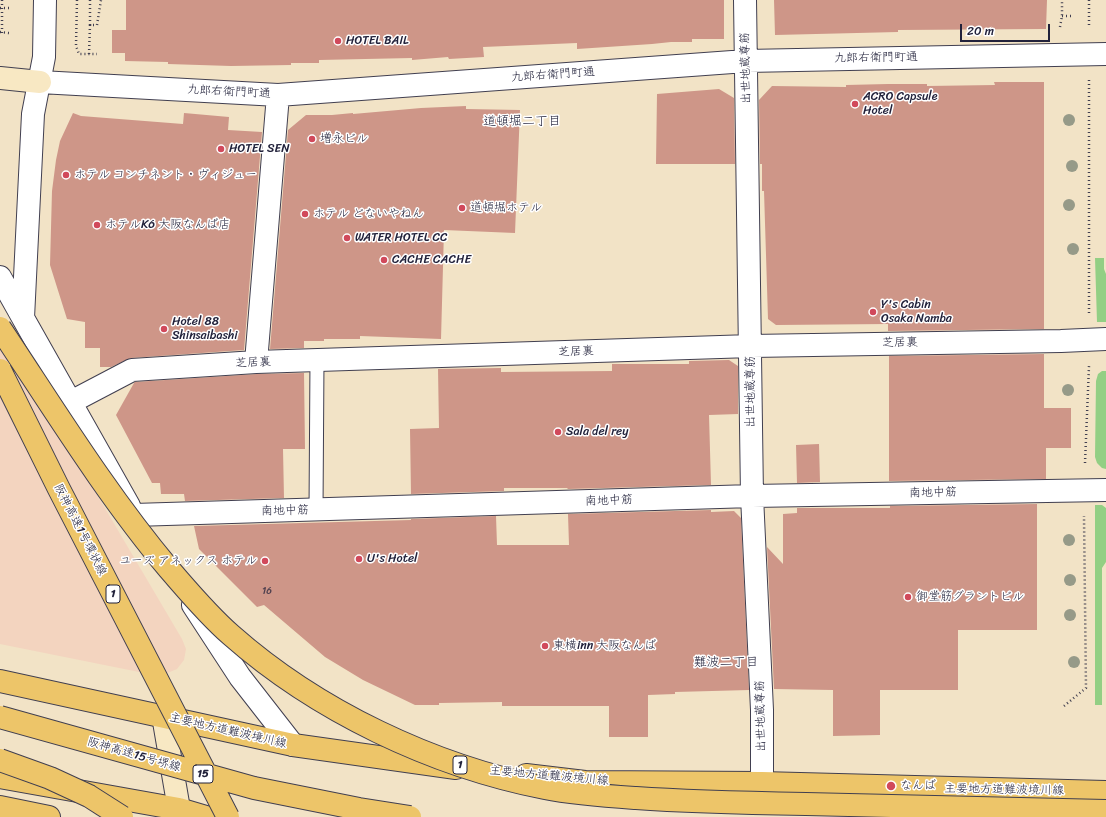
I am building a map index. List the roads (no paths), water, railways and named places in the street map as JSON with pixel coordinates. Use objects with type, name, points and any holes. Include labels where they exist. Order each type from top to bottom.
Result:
[{"type":"main road","name":"1","points":[[0,328],[124,512],[196,600],[230,634],[268,665],[314,697],[369,727],[432,755],[487,774],[547,788],[603,796],[715,802],[1106,811]]},
{"type":"main road","name":"阪神高速1号環状線","points":[[0,370],[59,489],[228,817]]},
{"type":"main road","name":"主要地方道難波境川線","points":[[0,681],[293,745],[432,765],[585,782],[762,783],[1106,792]]},
{"type":"main road","name":"阪神高速15号堺線","points":[[0,717],[254,788],[359,809],[410,817]]},
{"type":"main road","points":[[0,760],[50,778],[126,811]]},
{"type":"main road","points":[[0,765],[50,778]]},
{"type":"main road","points":[[0,777],[126,811],[181,813],[206,817]]},
{"type":"main road","points":[[0,807],[48,817]]},
{"type":"street","name":"出世地蔵尊筋","points":[[745,0],[752,496],[762,710],[762,783]]},
{"type":"street","points":[[23,318],[33,114],[44,57],[45,7]]},
{"type":"street","name":"九郎右衛門町通","points":[[0,78],[40,82],[278,95],[746,61],[1098,54]]},
{"type":"street","points":[[256,362],[278,95]]},
{"type":"street","points":[[0,277],[134,514],[240,677],[293,745]]},
{"type":"street","name":"芝居裏","points":[[71,402],[132,370],[256,362],[751,346],[1061,341],[1098,339]]},
{"type":"street","name":"南地中筋","points":[[134,514],[316,510],[752,496],[1106,490]]},
{"type":"street","points":[[163,716],[181,813]]},
{"type":"lane","points":[[316,510],[317,360]]},
{"type":"place","name":"HOTEL BAIL","points":[[338,41]]},
{"type":"place","name":"ACRO Capsule Hotel","points":[[855,104]]},
{"type":"place","name":"増永ビル","points":[[312,139]]},
{"type":"place","name":"HOTEL SEN","points":[[221,149]]},
{"type":"place","name":"ホテル コンチネント・ヴィジュー","points":[[66,175]]},
{"type":"place","name":"道頓堀ホテル","points":[[462,208]]},
{"type":"place","name":"ホテル どないやねん","points":[[305,214]]},
{"type":"place","name":"ホテルK6 大阪なんば店","points":[[97,225]]},
{"type":"place","name":"WATER HOTEL CC","points":[[347,238]]},
{"type":"place","name":"CACHE CACHE","points":[[384,260]]},
{"type":"place","name":"Y's Cabin Osaka Namba","points":[[873,312]]},
{"type":"place","name":"Hotel 88 Shinsaibashi","points":[[164,329]]},
{"type":"place","name":"Sala del rey","points":[[558,432]]},
{"type":"place","name":"U's Hotel","points":[[359,559]]},
{"type":"place","name":"ユーズ アネックス ホテル","points":[[265,561]]},
{"type":"place","name":"御堂筋グラントビル","points":[[908,597]]},
{"type":"place","name":"東横inn 大阪なんば","points":[[545,646]]},
{"type":"place","name":"なんば","points":[[891,786]]},
{"type":"district","name":"道頓堀二丁目","points":[[522,122]]},
{"type":"district","name":"難波二丁目","points":[[726,663]]}]
